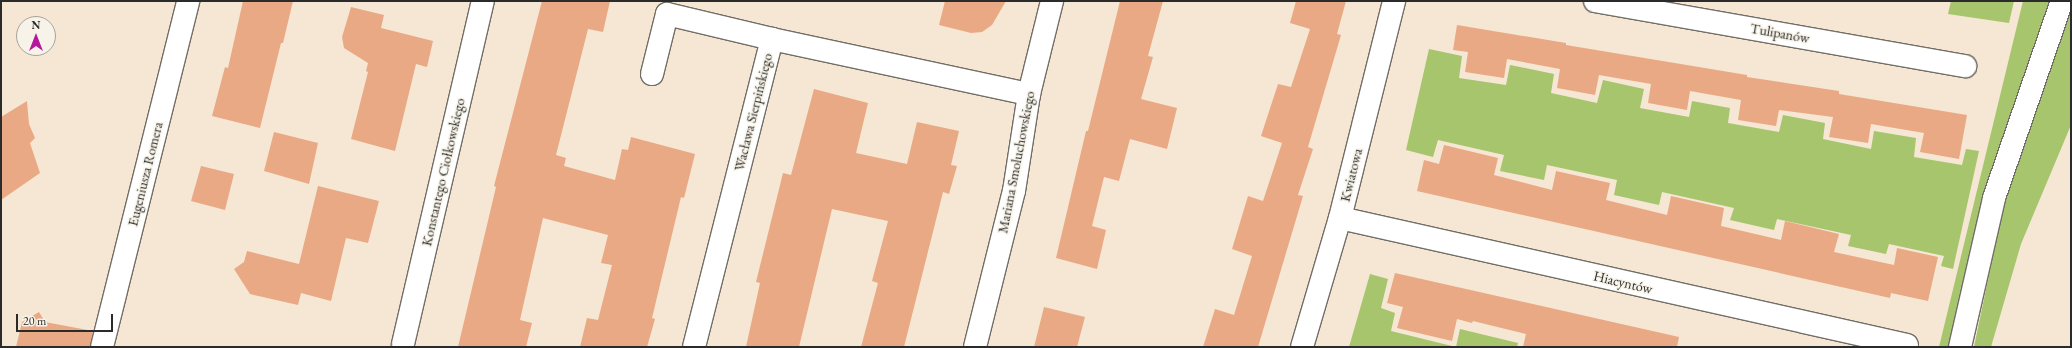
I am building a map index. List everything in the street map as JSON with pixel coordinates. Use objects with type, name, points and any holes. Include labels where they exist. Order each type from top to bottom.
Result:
[{"type":"street","name":"Eugeniusza Romera","points":[[102,347],[188,1]]},
{"type":"street","name":"Konstantego Ciołkowskiego","points":[[403,344],[483,1]]},
{"type":"street","name":"Mariana Smoluchowskiego","points":[[975,347],[1014,191],[1029,94],[1052,1]]},
{"type":"street","name":"Kwiatowa","points":[[1302,347],[1340,218],[1394,1]]},
{"type":"street","name":"Tulipanów","points":[[1595,1],[1966,66]]},
{"type":"street","points":[[1960,347],[1994,198],[2062,1]]},
{"type":"street","points":[[652,74],[667,14],[772,40]]},
{"type":"street","name":"Wacława Sierpińskiego","points":[[694,347],[772,40],[1029,94]]},
{"type":"street","name":"Hiacyntów","points":[[1340,218],[1907,346]]},
{"type":"green space","points":[[1951,1],[2014,1],[2009,23],[1948,14]]},
{"type":"green space","points":[[2023,1],[2052,1],[1992,169],[1960,293],[1948,347],[1939,347]]},
{"type":"green space","points":[[2071,8],[2071,125],[2021,244],[1991,347],[1974,347],[2005,198]]},
{"type":"green space","points":[[1429,49],[1462,56],[1459,78],[1506,85],[1510,65],[1554,74],[1551,93],[1597,103],[1603,80],[1644,89],[1640,108],[1689,117],[1692,101],[1730,108],[1728,123],[1779,132],[1783,115],[1825,123],[1823,139],[1871,149],[1874,131],[1916,138],[1914,157],[1962,165],[1966,149],[1979,151],[1953,269],[1941,266],[1944,256],[1889,244],[1886,254],[1848,246],[1851,235],[1777,219],[1774,230],[1730,220],[1734,208],[1662,192],[1659,205],[1614,195],[1617,180],[1547,165],[1544,180],[1500,171],[1504,155],[1438,140],[1433,157],[1406,150]]},
{"type":"green space","points":[[1370,274],[1388,279],[1381,308],[1395,313],[1391,331],[1456,347],[1349,347]]},
{"type":"green space","points":[[1460,329],[1518,343],[1517,347],[1456,347]]},
{"type":"building","points":[[243,1],[293,1],[260,128],[212,116],[225,67],[228,68]]},
{"type":"building","points":[[542,1],[610,1],[603,32],[588,29],[556,155],[566,158],[564,166],[615,180],[622,149],[628,150],[631,137],[695,154],[684,198],[681,197],[652,318],[655,319],[647,347],[580,347],[587,318],[598,320],[612,265],[601,263],[608,235],[543,218],[520,320],[532,323],[526,347],[458,347],[496,187],[494,186]]},
{"type":"building","points":[[945,1],[1006,1],[992,25],[982,32],[971,33],[939,25]]},
{"type":"building","points":[[1120,1],[1163,1],[1148,56],[1153,57],[1141,99],[1177,108],[1167,149],[1130,139],[1119,181],[1104,177],[1092,226],[1106,230],[1097,269],[1056,258],[1086,131],[1088,131]]},
{"type":"building","points":[[1296,1],[1346,1],[1337,34],[1341,35],[1308,147],[1313,149],[1298,195],[1303,196],[1258,347],[1203,347],[1215,309],[1234,315],[1252,256],[1232,249],[1248,196],[1263,201],[1282,143],[1261,136],[1278,84],[1291,87],[1310,29],[1290,23]]},
{"type":"building","points":[[351,7],[384,15],[381,28],[433,41],[427,67],[416,64],[395,151],[351,139],[368,72],[366,71],[368,63],[344,48],[342,37]]},
{"type":"building","points":[[1457,25],[1747,75],[1747,77],[1839,91],[1839,94],[1967,115],[1959,159],[1920,152],[1924,133],[1871,124],[1868,143],[1829,137],[1833,117],[1779,110],[1776,126],[1738,120],[1741,100],[1690,91],[1687,110],[1648,103],[1651,84],[1599,75],[1595,95],[1557,88],[1560,69],[1507,59],[1504,78],[1465,72],[1468,52],[1453,50]]},
{"type":"building","points":[[814,89],[868,103],[856,153],[907,164],[917,122],[959,131],[951,165],[957,166],[949,194],[943,192],[904,347],[861,347],[878,283],[872,281],[888,221],[832,209],[799,347],[746,347],[760,283],[756,282],[783,173],[791,175]]},
{"type":"building","points":[[27,101],[29,124],[35,138],[30,143],[40,173],[1,200],[1,117]]},
{"type":"building","points":[[274,132],[318,143],[309,184],[264,171]]},
{"type":"building","points":[[1444,145],[1498,158],[1494,175],[1552,190],[1556,171],[1610,183],[1606,200],[1667,215],[1671,196],[1724,208],[1721,226],[1781,240],[1785,221],[1839,234],[1834,252],[1894,265],[1897,248],[1938,257],[1928,301],[1891,293],[1890,298],[1417,191],[1424,160],[1439,164]]},
{"type":"building","points":[[201,166],[234,174],[225,210],[191,201]]},
{"type":"building","points":[[318,186],[379,201],[368,243],[346,238],[331,301],[301,293],[298,305],[250,294],[234,269],[244,262],[247,251],[299,264]]},
{"type":"building","points":[[1395,273],[1679,337],[1677,347],[1523,347],[1526,334],[1473,321],[1472,323],[1457,319],[1452,341],[1397,328],[1403,307],[1387,303]]},
{"type":"building","points":[[1044,307],[1085,317],[1077,347],[1034,347]]},
{"type":"building","points":[[39,312],[45,322],[93,331],[90,347],[16,347],[22,322]]}]
